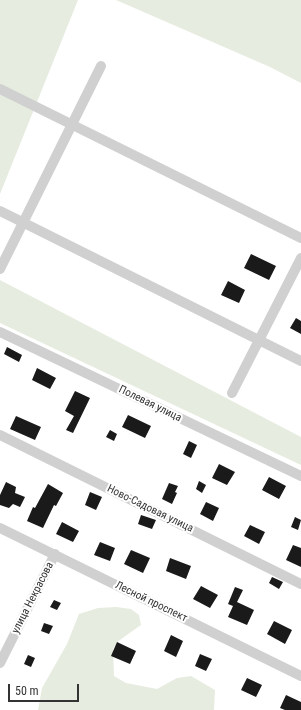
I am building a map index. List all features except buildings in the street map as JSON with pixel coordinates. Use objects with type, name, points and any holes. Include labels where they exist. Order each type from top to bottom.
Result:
[{"type":"street","points":[[0,269],[101,66]]},
{"type":"street","points":[[0,89],[301,238]]},
{"type":"street","points":[[0,211],[301,361]]},
{"type":"street","points":[[232,392],[301,258]]},
{"type":"street","name":"Полевая улица","points":[[0,332],[301,476]]},
{"type":"street","name":"Ново-Садовая улица","points":[[0,435],[301,584]]},
{"type":"street","name":"Лесной проспект","points":[[0,528],[301,676]]},
{"type":"street","name":"улица Некрасова","points":[[0,663],[55,554]]},
{"type":"shaded area","points":[[0,0],[78,0],[0,194]]},
{"type":"shaded area","points":[[116,0],[301,0],[301,83],[270,67]]},
{"type":"shaded area","points":[[0,280],[301,437],[301,465],[0,323]]},
{"type":"shaded area","points":[[116,607],[131,609],[139,615],[141,625],[117,642],[113,649],[114,676],[126,683],[157,689],[177,678],[191,676],[215,690],[214,710],[38,710],[42,688],[67,644],[79,614],[98,608]]}]
